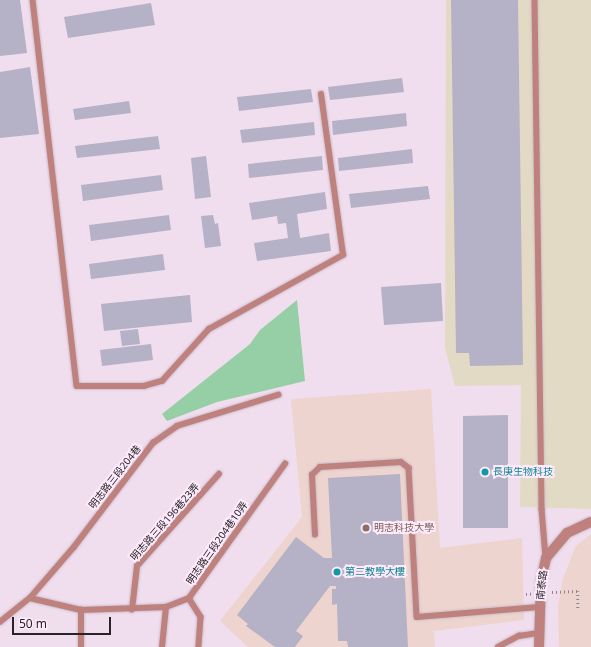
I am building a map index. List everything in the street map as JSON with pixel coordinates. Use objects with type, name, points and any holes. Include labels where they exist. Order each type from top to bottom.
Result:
[{"type":"street","name":"南泰路","points":[[539,647],[537,633],[541,580],[546,558],[567,533],[591,522]]},
{"type":"lane","points":[[33,0],[77,386],[144,386],[162,381],[209,329],[343,255],[321,95]]},
{"type":"lane","points":[[535,0],[542,509],[546,558]]},
{"type":"lane","name":"明志路三段204巷","points":[[0,622],[30,598],[74,547],[153,443],[177,426],[278,395]]},
{"type":"lane","points":[[315,535],[312,474],[320,467],[401,462],[410,468],[417,617],[539,607]]},
{"type":"lane","name":"明志路三段204巷10弄","points":[[30,598],[81,610],[132,610],[166,607],[189,598],[284,464]]},
{"type":"lane","name":"明志路三段196巷23弄","points":[[132,610],[137,566],[219,474]]},
{"type":"lane","points":[[189,598],[201,617],[199,647]]},
{"type":"lane","points":[[162,647],[166,607]]},
{"type":"lane","points":[[81,610],[81,647]]},
{"type":"lane","points":[[498,647],[519,636],[537,633]]},
{"type":"path","points":[[526,594],[578,591],[578,608]]},
{"type":"shaded area","points":[[446,0],[591,0],[591,509],[520,507],[521,385],[455,386],[445,348]]},
{"type":"shaded area","name":"明志科技大學","points":[[431,389],[440,548],[522,538],[524,620],[434,631],[435,647],[248,647],[220,621],[302,517],[291,399]]},
{"type":"shaded area","points":[[591,534],[591,647],[559,647],[558,606],[563,579],[575,547]]},
{"type":"green space","points":[[297,300],[305,381],[217,402],[167,421],[162,414],[250,344],[260,330]]},
{"type":"building","points":[[0,0],[20,0],[27,53],[0,56]]},
{"type":"building","points":[[451,0],[518,0],[523,365],[470,366],[469,353],[456,353]]},
{"type":"building","points":[[151,3],[155,25],[68,38],[64,17]]},
{"type":"building","points":[[30,67],[39,134],[0,138],[0,72]]},
{"type":"building","points":[[402,78],[404,92],[330,100],[328,87]]},
{"type":"building","points":[[311,89],[313,102],[239,111],[237,97]]},
{"type":"building","points":[[129,101],[131,113],[75,120],[73,109]]},
{"type":"building","points":[[406,113],[407,126],[333,135],[332,121]]},
{"type":"building","points":[[314,122],[315,135],[242,143],[240,130]]},
{"type":"building","points":[[158,136],[160,149],[77,158],[75,146]]},
{"type":"building","points":[[412,149],[413,163],[339,171],[338,158]]},
{"type":"building","points":[[206,156],[211,197],[195,199],[191,158]]},
{"type":"building","points":[[322,156],[323,170],[249,178],[248,164]]},
{"type":"building","points":[[161,175],[163,190],[83,201],[81,185]]},
{"type":"building","points":[[428,186],[430,199],[351,208],[349,194]]},
{"type":"building","points":[[325,192],[327,209],[297,214],[300,238],[329,233],[331,251],[257,261],[254,243],[288,238],[286,223],[278,224],[277,216],[252,220],[249,203]]},
{"type":"building","points":[[169,215],[171,230],[91,241],[89,225]]},
{"type":"building","points":[[213,215],[215,224],[218,223],[221,246],[205,248],[201,216]]},
{"type":"building","points":[[163,254],[165,270],[91,279],[89,264]]},
{"type":"building","points":[[441,283],[443,321],[384,325],[381,287]]},
{"type":"building","points":[[190,295],[192,322],[104,331],[101,304]]},
{"type":"building","points":[[138,329],[140,344],[122,346],[120,331]]},
{"type":"building","points":[[151,344],[153,360],[102,366],[100,350]]},
{"type":"building","name":"長庚生物科技","points":[[508,415],[508,528],[463,528],[463,416]]},
{"type":"building","name":"第二教學大樓","points":[[400,474],[408,647],[348,647],[347,641],[338,641],[337,604],[332,605],[332,589],[336,589],[336,586],[330,586],[296,631],[303,636],[295,647],[275,647],[246,626],[248,624],[237,615],[296,537],[324,558],[332,558],[328,478]]},
{"type":"place","name":"長庚生物科技","points":[[485,472]]},
{"type":"place","name":"明志科技大學","points":[[366,528]]},
{"type":"place","name":"第二教學大樓","points":[[337,572]]}]
